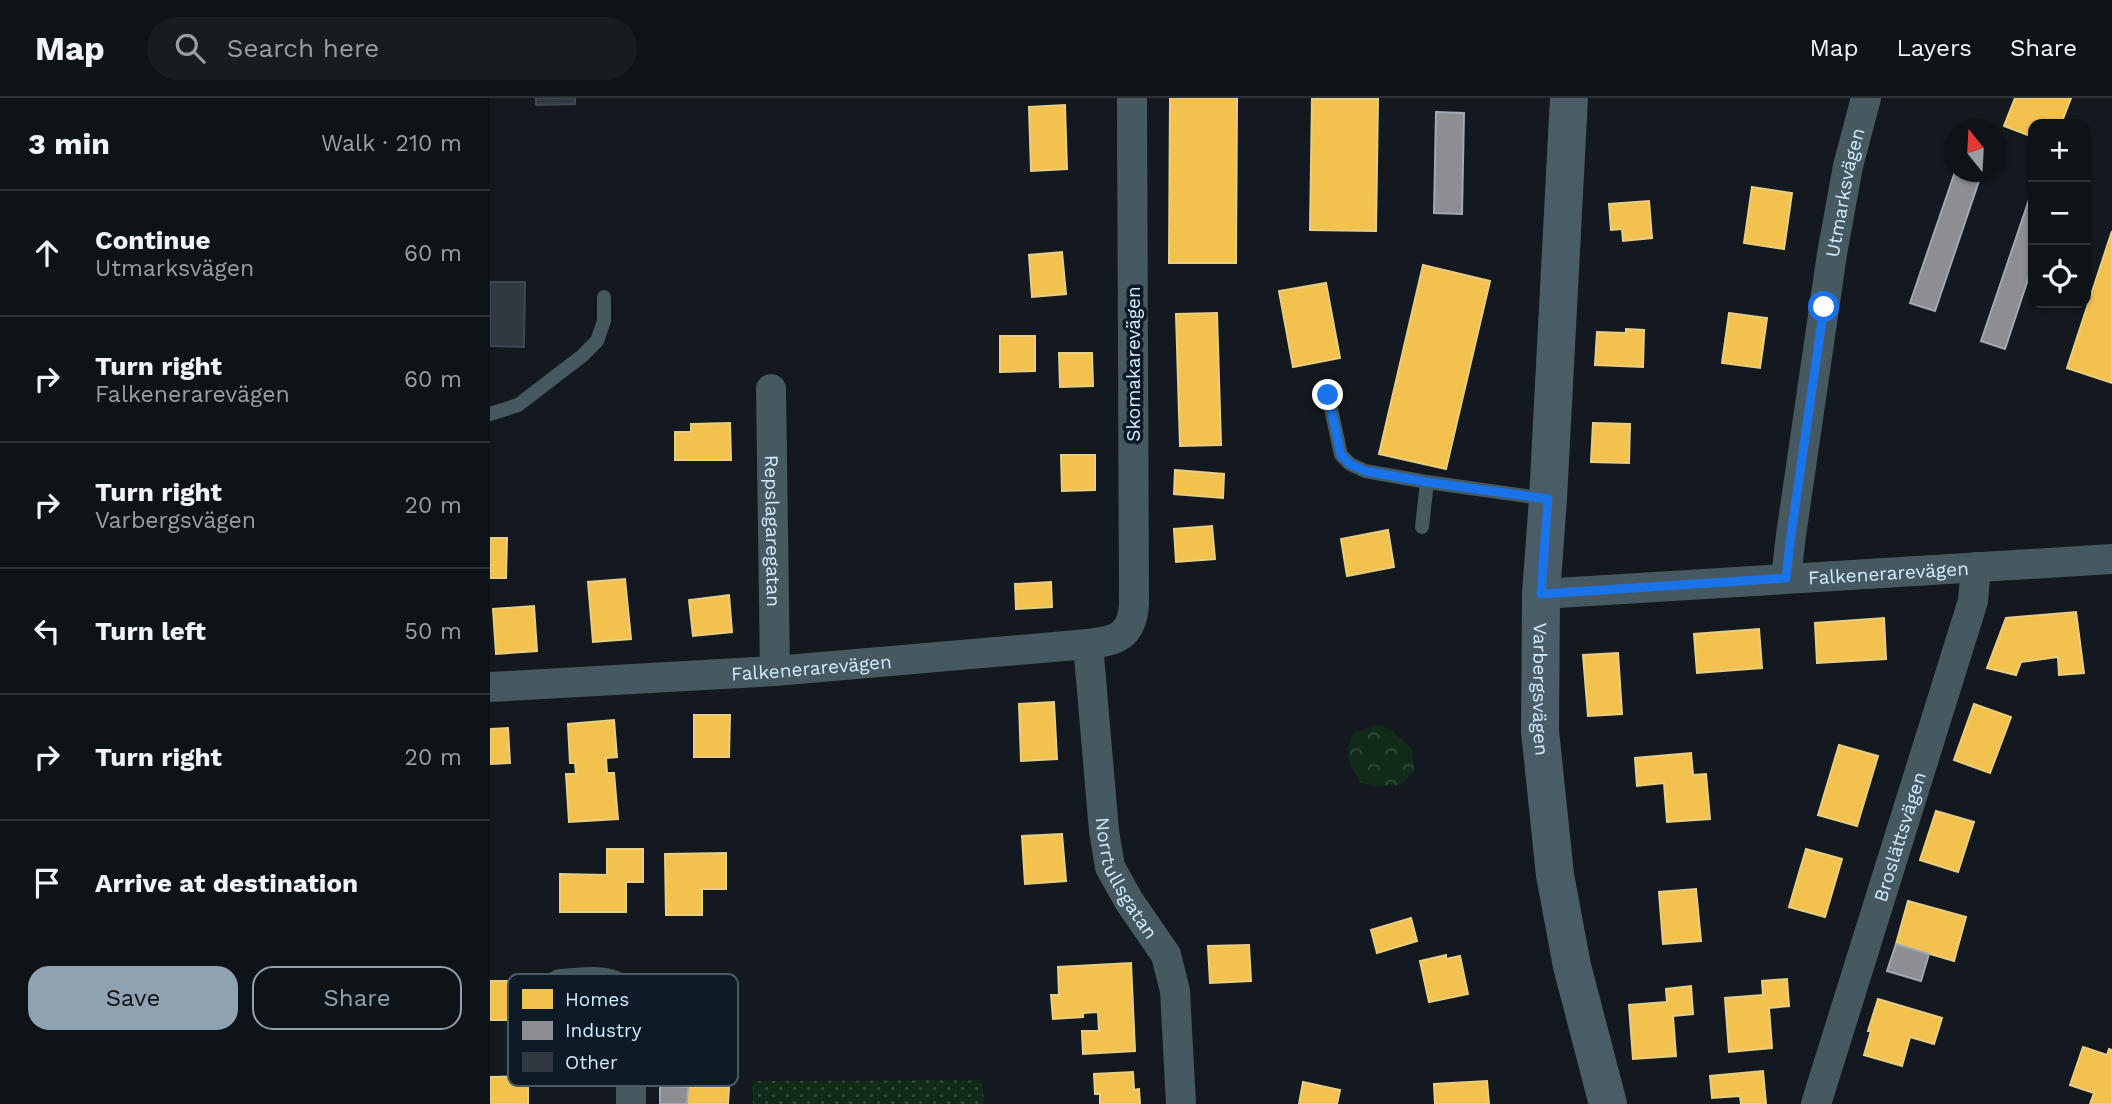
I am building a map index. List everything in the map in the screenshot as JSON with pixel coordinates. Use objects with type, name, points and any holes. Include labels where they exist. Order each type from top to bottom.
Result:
[{"type":"main road","name":"Varbergsvägen","points":[[1569,98],[1541,594],[1540,731],[1555,875],[1572,966],[1608,1104]]},
{"type":"street","name":"Skomakarevägen","points":[[1128,630],[1134,604],[1132,98]]},
{"type":"street","name":"Utmarksvägen","points":[[1786,578],[1832,254],[1848,166],[1866,98]]},
{"type":"street","name":"Repslagaregatan","points":[[771,389],[775,671]]},
{"type":"street","name":"Falkenerarevägen","points":[[1541,594],[2112,559]]},
{"type":"street","name":"Broslättsvägen","points":[[1815,1104],[1973,601],[1976,567]]},
{"type":"street","name":"Falkenerarevägen","points":[[490,687],[775,671],[1088,645],[1118,638],[1128,630]]},
{"type":"street","name":"Norrtullsgatan","points":[[1088,645],[1104,831],[1110,867],[1129,901],[1166,955],[1175,991],[1181,1104]]},
{"type":"street","points":[[631,1086],[631,1104]]},
{"type":"lane","points":[[490,414],[518,405],[582,356],[597,341],[604,321],[604,297]]},
{"type":"lane","points":[[1328,395],[1341,455],[1350,464],[1365,471],[1427,482],[1548,499]]},
{"type":"lane","points":[[1422,527],[1427,482]]},
{"type":"green space","points":[[1376,725],[1390,729],[1412,749],[1414,771],[1400,785],[1373,786],[1361,783],[1349,759],[1348,753],[1354,733]]},
{"type":"green space","points":[[982,1080],[984,1104],[753,1104],[753,1081]]},
{"type":"building: Homes","points":[[1170,98],[1237,98],[1236,263],[1169,263]]},
{"type":"building: Homes","points":[[2015,98],[2071,98],[2063,119],[2028,119],[2028,135],[2007,127],[2007,119]]},
{"type":"building: Homes","points":[[1312,99],[1378,99],[1376,231],[1310,230]]},
{"type":"building: Homes","points":[[1065,105],[1067,169],[1031,171],[1029,107]]},
{"type":"building: Homes","points":[[1752,187],[1792,193],[1784,249],[1744,243]]},
{"type":"building: Homes","points":[[1649,201],[1652,238],[1623,241],[1622,229],[1611,230],[1609,204]]},
{"type":"building: Homes","points":[[2112,231],[2112,383],[2067,368],[2087,308],[2091,308],[2091,295]]},
{"type":"building: Homes","points":[[1062,252],[1066,294],[1032,297],[1029,255]]},
{"type":"building: Homes","points":[[1423,265],[1490,281],[1446,469],[1379,454]]},
{"type":"building: Homes","points":[[1326,283],[1340,358],[1293,367],[1279,291]]},
{"type":"building: Homes","points":[[1217,313],[1221,445],[1180,446],[1176,314]]},
{"type":"building: Homes","points":[[1729,313],[1767,318],[1760,368],[1722,363]]},
{"type":"building: Homes","points":[[1626,329],[1644,330],[1643,367],[1595,365],[1597,332],[1626,333]]},
{"type":"building: Homes","points":[[1000,336],[1035,336],[1035,371],[1000,372]]},
{"type":"building: Homes","points":[[1059,353],[1092,353],[1093,386],[1060,387]]},
{"type":"building: Homes","points":[[730,423],[731,460],[675,460],[675,432],[691,432],[691,424]]},
{"type":"building: Homes","points":[[1593,423],[1630,424],[1629,463],[1591,462]]},
{"type":"building: Homes","points":[[1061,455],[1095,455],[1095,490],[1062,491]]},
{"type":"building: Homes","points":[[1175,470],[1224,474],[1223,498],[1174,494]]},
{"type":"building: Homes","points":[[1212,526],[1215,559],[1176,562],[1174,529]]},
{"type":"building: Homes","points":[[1388,530],[1394,567],[1347,576],[1341,539]]},
{"type":"building: Homes","points":[[490,538],[507,538],[506,578],[490,578]]},
{"type":"building: Homes","points":[[625,579],[631,639],[593,642],[588,582]]},
{"type":"building: Homes","points":[[1051,582],[1052,607],[1016,609],[1015,584]]},
{"type":"building: Homes","points":[[729,595],[732,632],[693,636],[689,600]]},
{"type":"building: Homes","points":[[534,606],[537,651],[496,654],[493,609]]},
{"type":"building: Homes","points":[[2076,612],[2084,673],[2059,675],[2058,657],[2021,662],[2016,675],[1987,668],[2006,618]]},
{"type":"building: Homes","points":[[1884,618],[1886,659],[1817,663],[1815,623]]},
{"type":"building: Homes","points":[[1759,629],[1762,668],[1697,673],[1694,634]]},
{"type":"building: Homes","points":[[1618,653],[1622,714],[1588,716],[1583,655]]},
{"type":"building: Homes","points":[[1054,702],[1057,759],[1021,761],[1019,704]]},
{"type":"building: Homes","points":[[1974,704],[2011,717],[1990,773],[1954,760]]},
{"type":"building: Homes","points":[[694,715],[730,715],[729,757],[694,757]]},
{"type":"building: Homes","points":[[614,720],[617,757],[606,758],[607,773],[614,773],[618,819],[569,822],[566,774],[576,774],[575,763],[570,763],[568,724]]},
{"type":"building: Homes","points":[[508,728],[510,763],[490,764],[490,729]]},
{"type":"building: Homes","points":[[1839,745],[1878,756],[1857,826],[1818,815]]},
{"type":"building: Homes","points":[[1691,753],[1693,775],[1706,774],[1710,819],[1667,822],[1664,783],[1637,786],[1635,758]]},
{"type":"building: Homes","points":[[1936,811],[1974,822],[1958,872],[1920,860]]},
{"type":"building: Homes","points":[[1062,834],[1066,881],[1025,884],[1022,836]]},
{"type":"building: Homes","points":[[607,849],[643,849],[643,882],[626,882],[626,912],[560,912],[560,874],[607,875]]},
{"type":"building: Homes","points":[[1806,849],[1842,859],[1825,917],[1789,907]]},
{"type":"building: Homes","points":[[726,853],[726,889],[702,889],[702,915],[666,915],[665,854]]},
{"type":"building: Homes","points":[[1696,889],[1701,941],[1663,944],[1659,892]]},
{"type":"building: Homes","points":[[1908,901],[1966,917],[1954,961],[1896,944]]},
{"type":"building: Homes","points":[[1411,918],[1417,941],[1377,953],[1371,930]]},
{"type":"building: Homes","points":[[1249,945],[1251,981],[1210,983],[1208,946]]},
{"type":"building: Homes","points":[[1446,955],[1446,959],[1460,956],[1468,994],[1429,1002],[1420,961]]},
{"type":"building: Homes","points":[[1131,963],[1135,1051],[1083,1054],[1082,1031],[1099,1031],[1098,1012],[1083,1013],[1083,1017],[1053,1019],[1051,995],[1059,995],[1058,967]]},
{"type":"building: Homes","points":[[1787,979],[1789,1006],[1769,1008],[1772,1048],[1729,1052],[1725,998],[1763,995],[1762,981]]},
{"type":"building: Homes","points":[[490,981],[508,981],[508,1020],[490,1020]]},
{"type":"building: Homes","points":[[1691,986],[1693,1014],[1673,1016],[1676,1056],[1633,1059],[1629,1005],[1667,1002],[1666,989]]},
{"type":"building: Homes","points":[[1878,999],[1942,1018],[1934,1044],[1910,1037],[1902,1066],[1864,1055]]},
{"type":"building: Homes","points":[[2083,1047],[2107,1055],[2109,1049],[2112,1050],[2112,1104],[2090,1104],[2094,1093],[2070,1085]]},
{"type":"building: Homes","points":[[1763,1071],[1766,1104],[1741,1104],[1740,1096],[1712,1098],[1710,1076]]},
{"type":"building: Homes","points":[[1133,1072],[1134,1090],[1139,1089],[1140,1104],[1100,1104],[1100,1094],[1095,1094],[1094,1074]]},
{"type":"building: Homes","points":[[490,1077],[508,1077],[508,1086],[528,1086],[528,1104],[490,1104]]},
{"type":"building: Homes","points":[[1487,1081],[1489,1104],[1435,1104],[1434,1084]]},
{"type":"building: Homes","points":[[1303,1082],[1340,1090],[1337,1104],[1299,1104]]},
{"type":"building: Homes","points":[[688,1087],[729,1087],[728,1104],[687,1104]]},
{"type":"building: Industry","points":[[1436,112],[1464,113],[1462,214],[1434,213]]},
{"type":"building: Industry","points":[[1952,182],[1979,182],[1935,311],[1910,303]]},
{"type":"building: Industry","points":[[2028,203],[2028,279],[2005,349],[1981,341]]},
{"type":"building: Industry","points":[[1896,944],[1929,954],[1921,981],[1887,971]]},
{"type":"building: Industry","points":[[660,1086],[688,1087],[687,1104],[660,1104]]},
{"type":"building: Other","points":[[536,98],[575,98],[575,104],[536,105]]},
{"type":"building: Other","points":[[490,282],[525,282],[524,347],[490,346]]},
{"type":"route","points":[[1328,395],[1341,455],[1350,464],[1365,471],[1427,482],[1548,499],[1541,594],[1786,578],[1824,307]]}]
